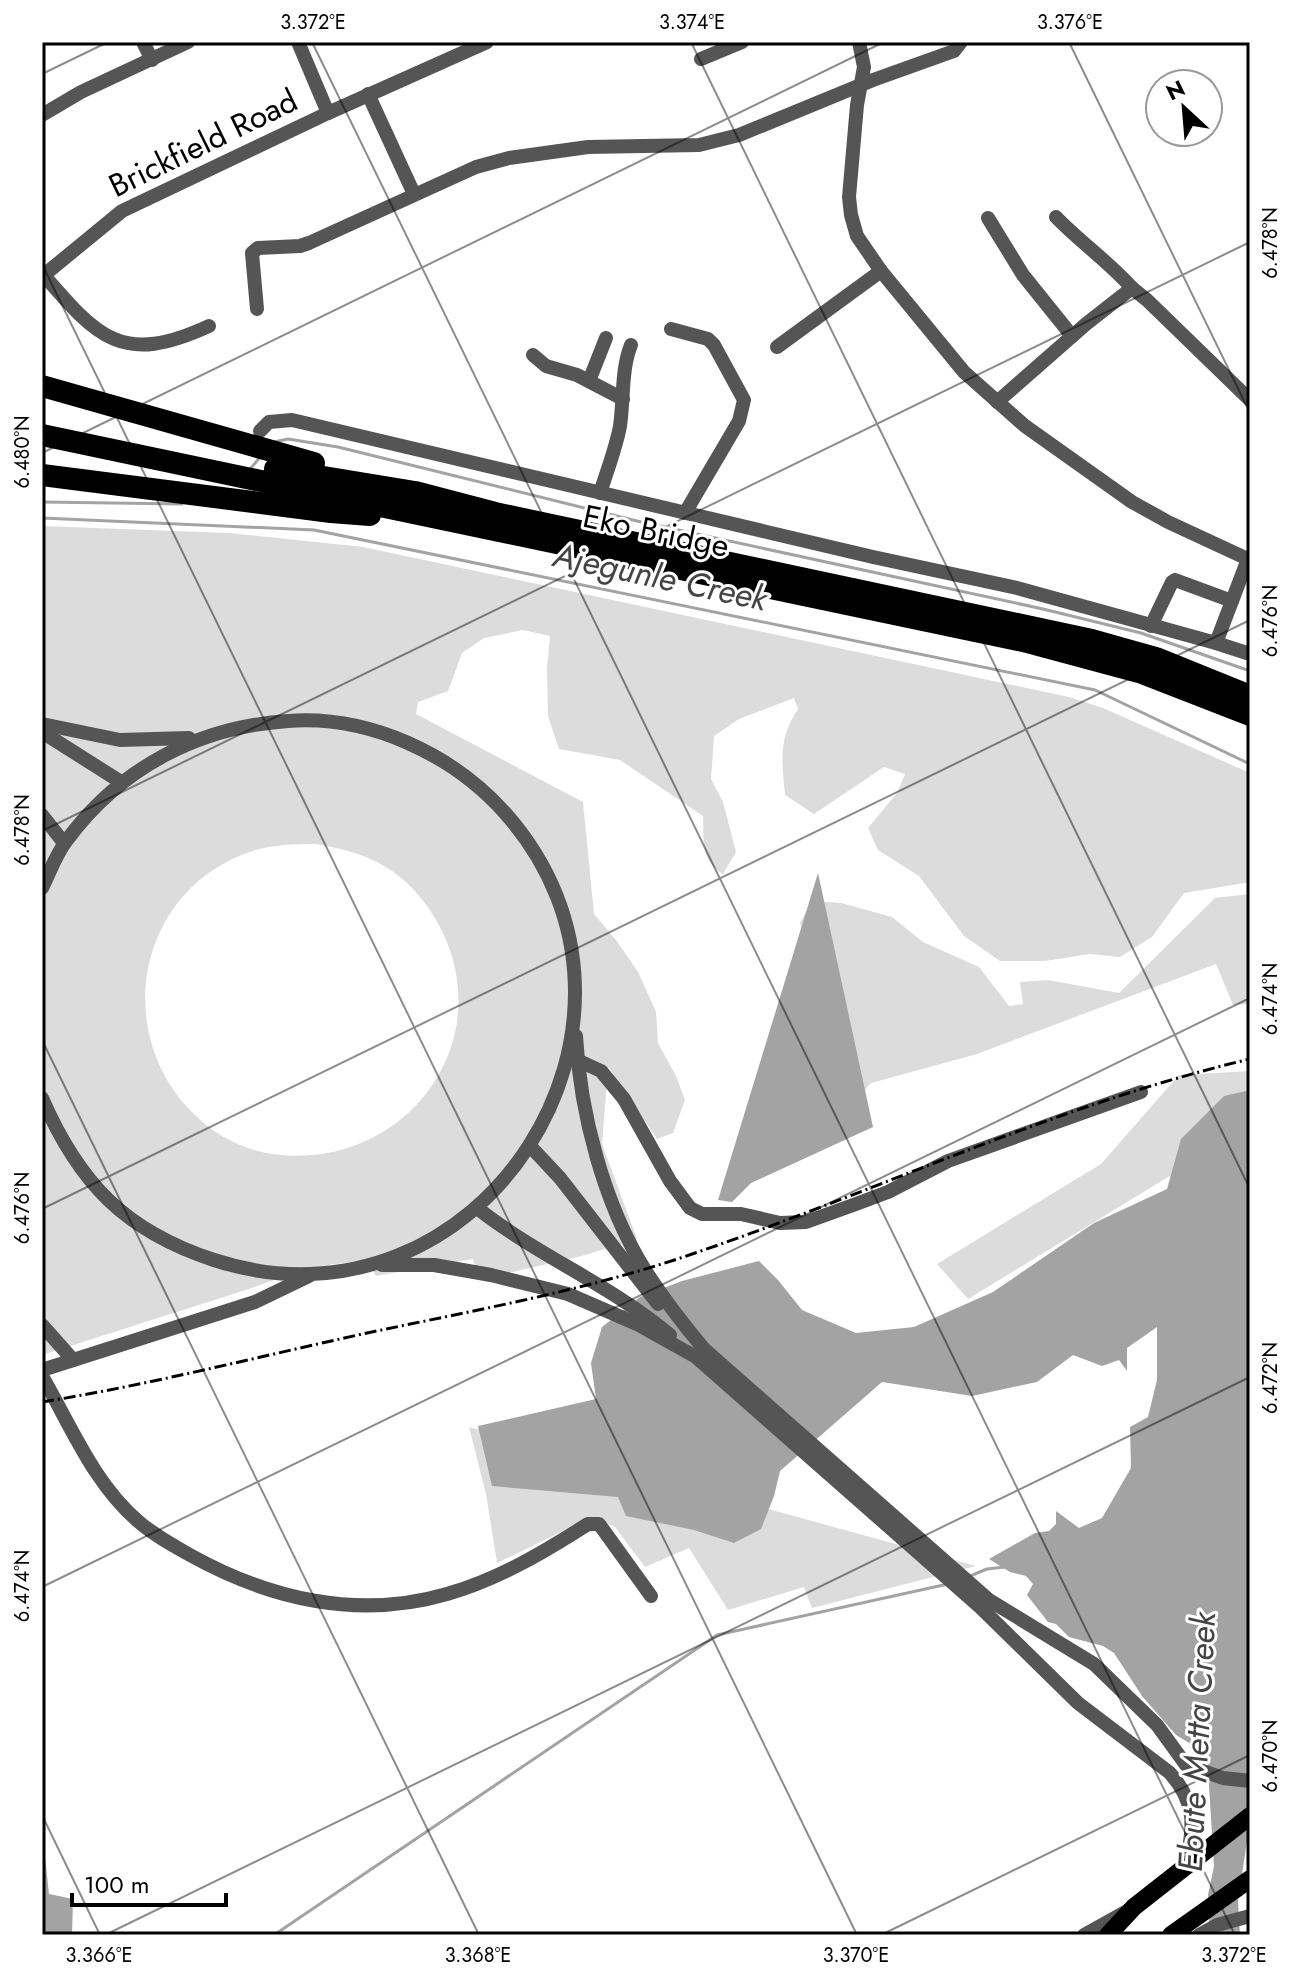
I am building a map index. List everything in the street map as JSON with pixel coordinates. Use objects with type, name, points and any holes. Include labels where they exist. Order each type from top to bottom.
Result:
[{"type":"highway","points":[[42,386],[415,492]]},
{"type":"highway","name":"Eko Bridge","points":[[42,420],[276,469],[415,492],[495,513],[1092,640],[1156,658],[1250,696]]},
{"type":"highway","name":"Eko Bridge","points":[[42,435],[1023,641],[1142,673],[1250,715]]},
{"type":"highway","points":[[52,476],[331,512],[443,520]]},
{"type":"main road","points":[[1108,1935],[1134,1907],[1250,1816]]},
{"type":"main road","points":[[1171,1935],[1194,1929],[1250,1879]]},
{"type":"street","points":[[143,42],[152,60]]},
{"type":"street","points":[[42,115],[109,78],[188,42]]},
{"type":"street","points":[[298,42],[328,113]]},
{"type":"street","name":"Brickfield Road","points":[[43,274],[122,211],[368,94],[487,42]]},
{"type":"street","points":[[701,59],[742,42]]},
{"type":"street","points":[[859,42],[864,67],[871,81],[849,197],[857,236],[881,271],[964,372],[1025,426],[1132,502],[1249,559],[1216,643]]},
{"type":"street","points":[[257,309],[254,250],[300,246],[476,167],[509,158],[588,147],[699,145],[751,131],[871,81],[954,51],[961,42]]},
{"type":"street","points":[[368,94],[414,194]]},
{"type":"street","points":[[1056,217],[1110,264],[1250,400]]},
{"type":"street","points":[[988,218],[1023,275],[1072,336]]},
{"type":"street","points":[[777,347],[881,271]]},
{"type":"street","points":[[43,274],[89,326],[132,346],[151,344],[209,326]]},
{"type":"street","points":[[997,402],[1132,288]]},
{"type":"street","points":[[671,329],[708,339],[744,400],[739,421],[685,513]]},
{"type":"street","points":[[589,381],[606,338]]},
{"type":"street","points":[[600,493],[620,428],[626,385],[625,360],[631,345]]},
{"type":"street","points":[[533,355],[546,366],[577,375],[623,399]]},
{"type":"street","points":[[260,431],[269,422],[292,420],[1017,588],[1250,654]]},
{"type":"street","points":[[1151,626],[1175,580],[1232,601]]},
{"type":"street","points":[[42,724],[120,740],[201,737],[252,724],[305,720],[357,726],[407,742],[439,758],[495,801],[535,852],[560,905],[573,957],[577,1060],[590,1132],[638,1271]]},
{"type":"street","points":[[42,732],[121,782]]},
{"type":"street","points":[[42,888],[64,843],[121,782],[157,758],[201,737]]},
{"type":"street","points":[[42,815],[64,843]]},
{"type":"street","points":[[575,1011],[562,1082],[531,1147],[497,1189],[444,1232],[408,1251],[369,1265],[311,1276],[255,1302],[73,1360],[42,1373],[91,1465],[138,1521],[192,1556],[263,1590],[300,1599],[348,1605],[445,1595],[522,1564],[588,1524],[599,1524],[651,1596]]},
{"type":"street","points":[[577,1060],[601,1071],[624,1099],[670,1181],[690,1208],[702,1214],[741,1214],[780,1223],[806,1222],[888,1192],[948,1161],[1141,1092]]},
{"type":"street","points":[[42,1098],[58,1133],[89,1177],[117,1210],[153,1236],[178,1248],[247,1270],[311,1276]]},
{"type":"street","points":[[531,1147],[673,1311],[700,1353]]},
{"type":"street","points":[[477,1208],[505,1229],[611,1291],[700,1353],[985,1603],[1078,1703],[1159,1764],[1182,1787],[1193,1821],[1194,1861]]},
{"type":"street","points":[[369,1265],[434,1265],[568,1294],[700,1353]]},
{"type":"street","points":[[42,1325],[73,1360]]},
{"type":"street","points":[[985,1603],[1094,1664],[1157,1725],[1186,1765],[1223,1778],[1250,1781]]},
{"type":"street","points":[[1084,1935],[1134,1907]]},
{"type":"street","points":[[1194,1929],[1250,1916]]},
{"type":"shaded area","points":[[42,526],[229,533],[363,547],[1069,697],[1103,708],[1250,773],[1250,882],[1184,893],[1152,937],[1120,957],[1090,954],[1045,961],[1000,961],[964,936],[919,876],[878,850],[868,828],[897,793],[905,774],[884,767],[814,814],[785,795],[783,750],[787,730],[798,709],[794,698],[739,719],[714,736],[711,779],[723,802],[736,852],[723,874],[710,863],[707,856],[703,816],[620,760],[559,749],[548,716],[550,636],[523,630],[484,638],[462,653],[448,691],[418,702],[416,714],[583,802],[594,914],[638,972],[656,1012],[658,1043],[685,1100],[673,1133],[657,1139],[608,1067],[602,1144],[637,1239],[582,1256],[478,1280],[473,1259],[376,1276],[366,1260],[306,1268],[42,1355],[42,1035],[45,1034],[42,986]],"holes":[[[315,844],[342,849],[376,861],[402,879],[425,904],[443,933],[457,977],[457,1020],[446,1060],[425,1094],[396,1123],[360,1144],[318,1155],[272,1154],[240,1145],[210,1128],[193,1113],[168,1081],[152,1045],[146,1007],[148,970],[159,934],[179,901],[208,874],[244,854],[261,849]]]},
{"type":"shaded area","points":[[1250,894],[1250,1004],[1233,1005],[1216,964],[977,1054],[871,1083],[853,1103],[800,923],[812,901],[841,903],[892,917],[923,942],[979,967],[1009,1006],[1023,1004],[1020,982],[1048,980],[1119,993],[1215,898]]},
{"type":"shaded area","points":[[1250,1071],[1250,1127],[968,1299],[937,1264],[1101,1164],[1179,1075]]},
{"type":"shaded area","points":[[469,1427],[976,1566],[812,1608],[804,1587],[728,1610],[689,1548],[645,1567],[615,1527],[592,1517],[497,1563],[486,1494]]},
{"type":"water","points":[[818,873],[873,1127],[751,1183],[732,1202],[718,1200]]},
{"type":"water","name":"Ebute Metta Creek","points":[[1250,1090],[1250,1821],[1238,1901],[1240,1935],[1210,1935],[1208,1895],[1214,1866],[1207,1754],[1176,1735],[1142,1696],[1114,1653],[1103,1646],[1069,1637],[1056,1624],[1048,1622],[1027,1595],[1033,1584],[1026,1576],[1010,1572],[989,1559],[1035,1533],[1049,1531],[1056,1524],[1056,1511],[1079,1528],[1102,1518],[1131,1468],[1130,1427],[1148,1417],[1157,1380],[1157,1327],[1127,1348],[1127,1371],[1119,1360],[1102,1366],[1073,1355],[1037,1382],[972,1396],[882,1382],[780,1471],[761,1529],[734,1543],[694,1530],[626,1516],[618,1497],[492,1486],[478,1426],[596,1399],[591,1363],[602,1327],[640,1297],[682,1281],[759,1261],[802,1310],[856,1333],[914,1327],[993,1292],[1094,1223],[1167,1189],[1181,1139],[1224,1096]]},
{"type":"water","points":[[42,1829],[49,1894],[73,1899],[72,1935],[42,1935]]},
{"type":"waterway","points":[[274,442],[288,439],[338,447],[637,521],[1043,609],[1141,633],[1250,671]]},
{"type":"waterway","points":[[251,468],[261,456]]},
{"type":"waterway","points":[[42,502],[182,504]]},
{"type":"waterway","name":"Ajegunle Creek","points":[[42,518],[314,530],[1095,690],[1250,764]]},
{"type":"waterway","points":[[970,1576],[987,1569],[1005,1567]]},
{"type":"waterway","points":[[274,1935],[717,1635],[948,1584]]},
{"type":"railway","points":[[42,1402],[161,1379],[612,1278],[695,1253],[1109,1099],[1250,1059]]}]
